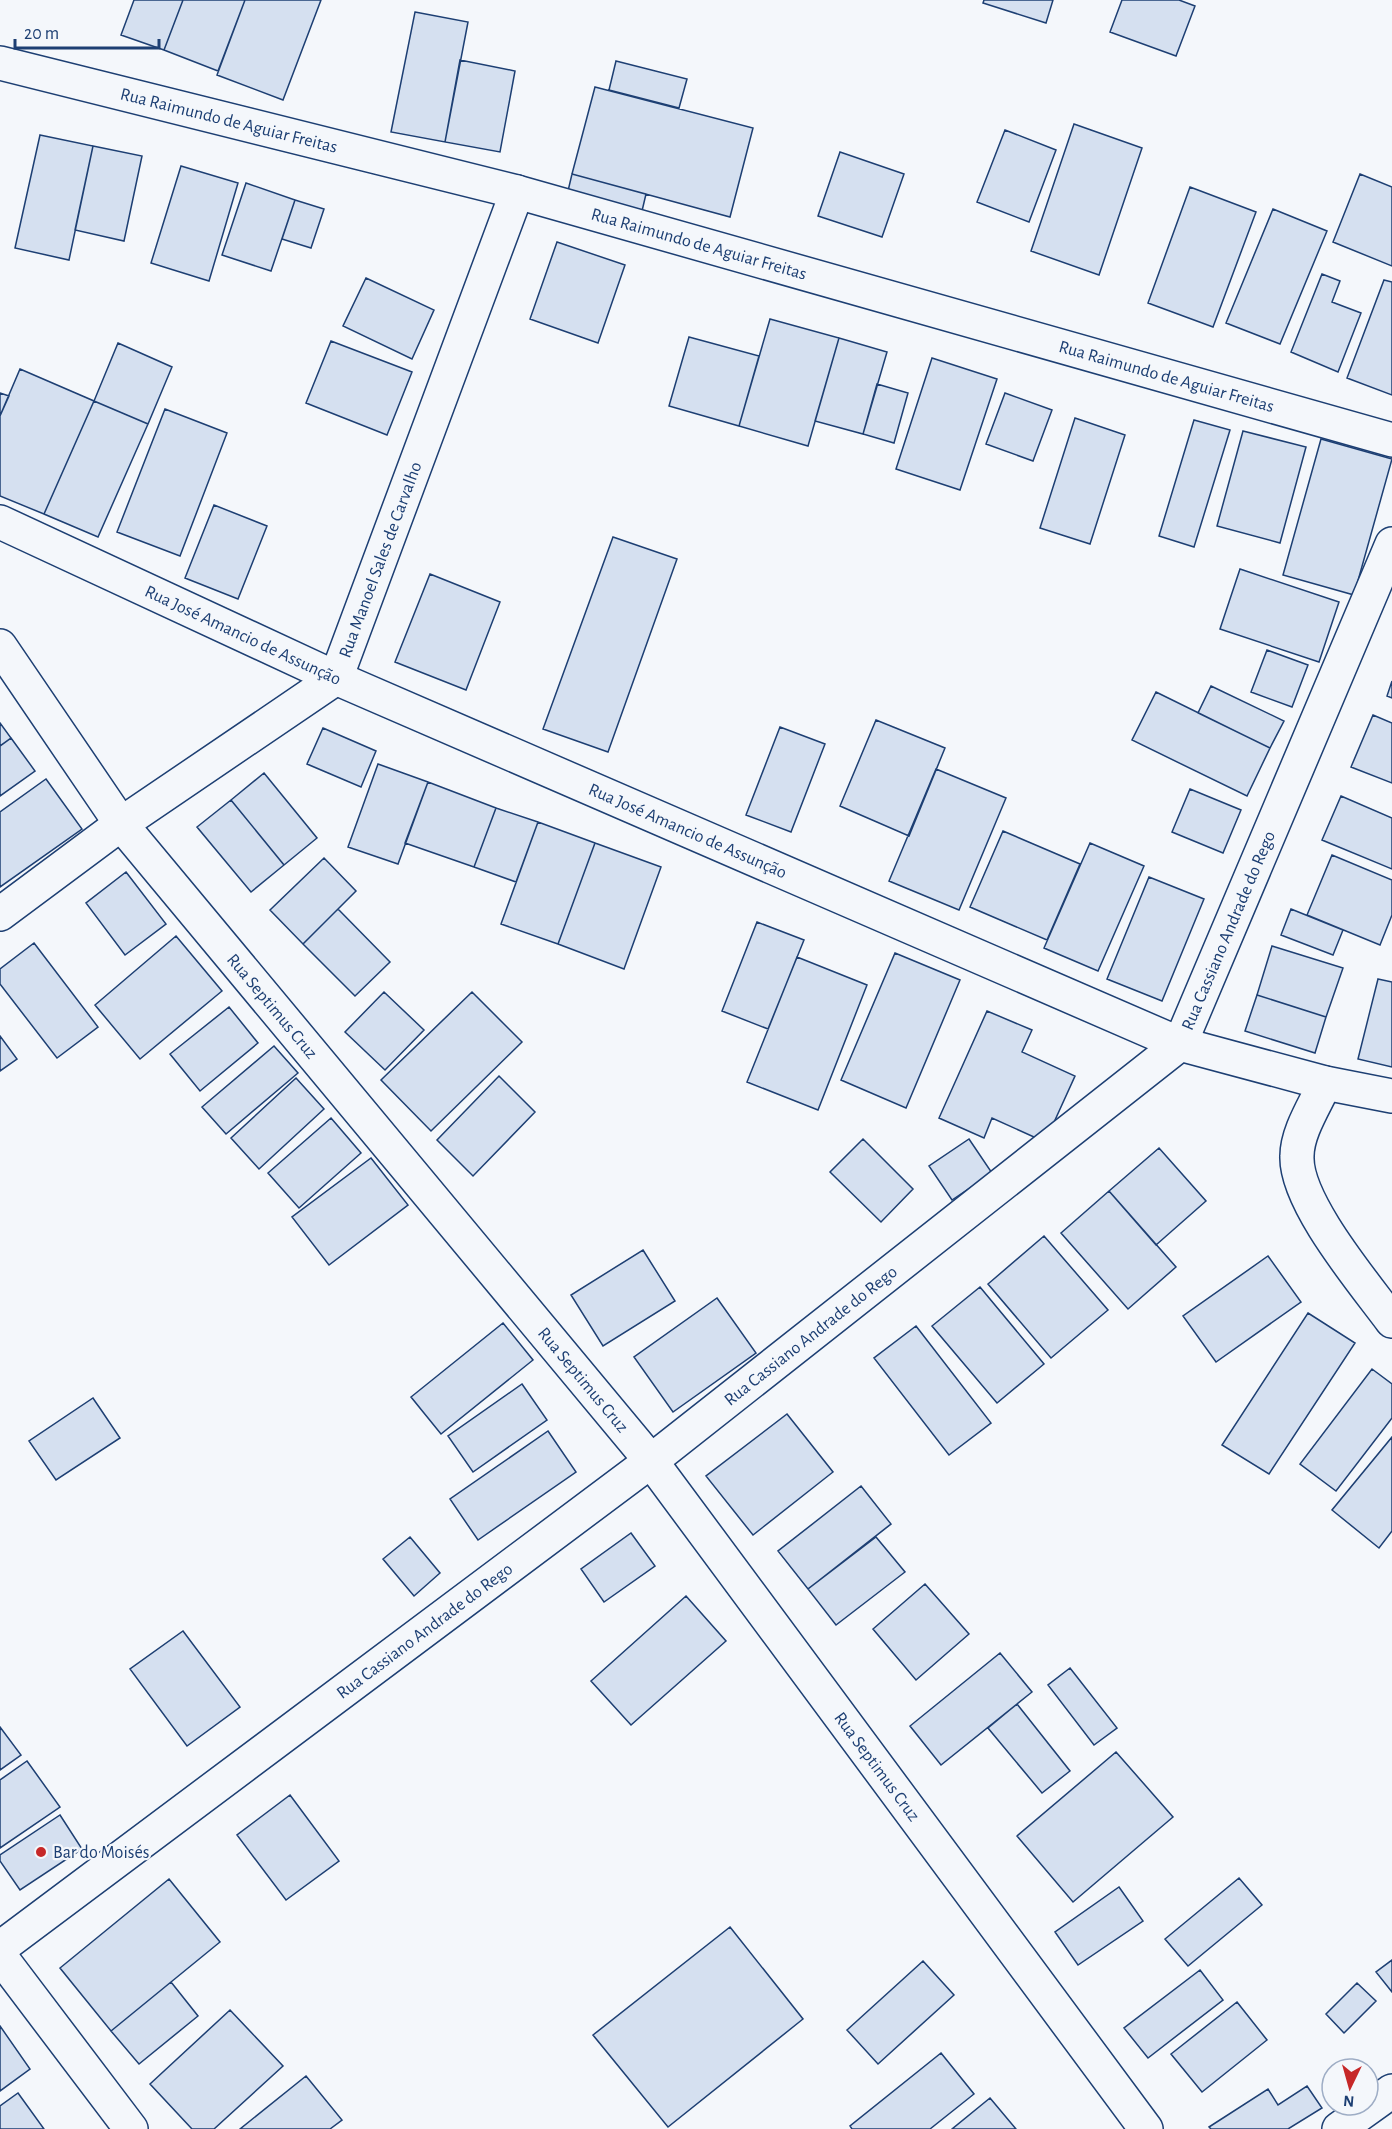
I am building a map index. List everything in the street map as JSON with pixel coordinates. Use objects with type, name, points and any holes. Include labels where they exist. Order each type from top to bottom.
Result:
[{"type":"street","name":"Rua Raimundo de Aguiar Freitas","points":[[0,63],[517,192],[1392,440]]},
{"type":"street","name":"Rua Manoel Sales de Carvalho","points":[[0,914],[121,824],[336,678],[517,192]]},
{"type":"street","name":"Rua José Amancio de Assunção","points":[[0,522],[336,678],[1180,1044],[1325,1083],[1392,1096]]},
{"type":"street","name":"Rua Cassiano Andrade do Rego","points":[[0,1948],[651,1461],[1180,1044],[1392,544]]},
{"type":"street","name":"Rua Septimus Cruz","points":[[0,646],[121,824],[651,1461],[1146,2129]]},
{"type":"street","points":[[1325,1083],[1301,1136],[1296,1154],[1300,1181],[1337,1246],[1392,1321]]},
{"type":"street","points":[[0,1956],[131,2129]]},
{"type":"street","points":[[1339,2129],[1392,2091]]},
{"type":"building","points":[[134,0],[183,0],[164,50],[121,35]]},
{"type":"building","points":[[183,0],[245,0],[218,71],[164,50]]},
{"type":"building","points":[[245,0],[321,0],[283,100],[217,75]]},
{"type":"building","points":[[984,0],[1053,0],[1046,23],[983,3]]},
{"type":"building","points":[[1122,0],[1179,0],[1195,6],[1176,56],[1110,32]]},
{"type":"building","points":[[415,12],[468,22],[445,142],[391,132]]},
{"type":"building","points":[[460,60],[515,71],[500,152],[445,142]]},
{"type":"building","points":[[616,61],[687,79],[679,108],[609,90]]},
{"type":"building","points":[[595,87],[753,128],[730,217],[572,174]]},
{"type":"building","points":[[1074,124],[1142,148],[1099,275],[1031,251]]},
{"type":"building","points":[[1005,130],[1056,150],[1029,222],[977,202]]},
{"type":"building","points":[[40,135],[93,146],[69,260],[15,248]]},
{"type":"building","points":[[93,146],[142,156],[124,241],[75,230]]},
{"type":"building","points":[[840,152],[904,174],[882,237],[818,216]]},
{"type":"building","points":[[181,166],[238,183],[209,281],[151,263]]},
{"type":"building","points":[[572,174],[646,194],[642,211],[568,191]]},
{"type":"building","points":[[1360,174],[1392,187],[1392,266],[1333,242]]},
{"type":"building","points":[[246,183],[295,200],[271,271],[222,255]]},
{"type":"building","points":[[1190,187],[1256,212],[1213,327],[1148,303]]},
{"type":"building","points":[[295,200],[324,209],[311,248],[282,239]]},
{"type":"building","points":[[1273,209],[1327,231],[1280,344],[1226,323]]},
{"type":"building","points":[[557,242],[625,265],[598,343],[530,319]]},
{"type":"building","points":[[1322,274],[1340,281],[1332,302],[1361,313],[1338,372],[1291,352]]},
{"type":"building","points":[[366,278],[434,310],[412,359],[343,326]]},
{"type":"building","points":[[1384,280],[1392,282],[1392,395],[1347,378]]},
{"type":"building","points":[[770,319],[839,338],[808,446],[739,426]]},
{"type":"building","points":[[689,337],[759,356],[739,426],[669,406]]},
{"type":"building","points":[[839,338],[887,352],[863,434],[815,421]]},
{"type":"building","points":[[331,341],[412,372],[387,435],[306,403]]},
{"type":"building","points":[[118,343],[172,367],[148,424],[94,401]]},
{"type":"building","points":[[932,358],[997,379],[960,490],[896,469]]},
{"type":"building","points":[[20,369],[94,401],[44,514],[0,496],[0,416]]},
{"type":"building","points":[[877,384],[908,393],[894,443],[863,434]]},
{"type":"building","points":[[0,393],[9,396],[0,416]]},
{"type":"building","points":[[1005,393],[1052,410],[1033,461],[986,444]]},
{"type":"building","points":[[94,401],[148,424],[98,537],[44,514]]},
{"type":"building","points":[[165,409],[227,433],[180,556],[117,532]]},
{"type":"building","points":[[1075,418],[1125,435],[1090,544],[1040,528]]},
{"type":"building","points":[[1194,420],[1230,430],[1194,547],[1159,536]]},
{"type":"building","points":[[1243,431],[1306,447],[1280,543],[1217,526]]},
{"type":"building","points":[[1321,439],[1392,459],[1354,595],[1283,575]]},
{"type":"building","points":[[214,505],[267,526],[238,599],[185,578]]},
{"type":"building","points":[[613,537],[677,559],[608,752],[543,729]]},
{"type":"building","points":[[1240,569],[1339,602],[1319,662],[1220,629]]},
{"type":"building","points":[[430,574],[500,602],[466,690],[395,662]]},
{"type":"building","points":[[1267,650],[1308,665],[1292,707],[1251,692]]},
{"type":"building","points":[[1392,681],[1392,698],[1387,696]]},
{"type":"building","points":[[1211,686],[1284,721],[1270,748],[1198,713]]},
{"type":"building","points":[[1156,692],[1270,748],[1247,796],[1132,740]]},
{"type":"building","points":[[1373,715],[1392,723],[1392,783],[1351,767]]},
{"type":"building","points":[[876,720],[945,748],[909,836],[840,806]]},
{"type":"building","points":[[0,723],[11,738],[0,746]]},
{"type":"building","points":[[780,727],[825,744],[791,832],[746,815]]},
{"type":"building","points":[[323,728],[376,751],[361,787],[307,764]]},
{"type":"building","points":[[11,738],[35,771],[0,796],[0,746]]},
{"type":"building","points":[[378,764],[428,782],[398,864],[348,847]]},
{"type":"building","points":[[936,769],[1006,798],[959,910],[889,881]]},
{"type":"building","points":[[264,773],[317,838],[284,865],[231,800]]},
{"type":"building","points":[[46,779],[82,829],[0,887],[0,812]]},
{"type":"building","points":[[428,782],[496,808],[474,867],[405,843]]},
{"type":"building","points":[[1190,789],[1241,810],[1223,853],[1172,832]]},
{"type":"building","points":[[1341,796],[1392,818],[1392,869],[1322,840]]},
{"type":"building","points":[[231,800],[284,865],[251,892],[197,827]]},
{"type":"building","points":[[496,808],[538,822],[516,882],[474,867]]},
{"type":"building","points":[[538,822],[595,843],[558,944],[501,924]]},
{"type":"building","points":[[1003,831],[1080,864],[1047,940],[970,907]]},
{"type":"building","points":[[595,843],[661,867],[624,969],[558,944]]},
{"type":"building","points":[[1090,843],[1144,866],[1098,971],[1044,948]]},
{"type":"building","points":[[1332,855],[1392,880],[1392,915],[1380,945],[1307,915]]},
{"type":"building","points":[[324,858],[356,891],[303,944],[270,910]]},
{"type":"building","points":[[126,872],[166,924],[125,955],[86,903]]},
{"type":"building","points":[[1149,877],[1204,899],[1162,1001],[1107,979]]},
{"type":"building","points":[[338,909],[390,962],[355,996],[303,944]]},
{"type":"building","points":[[1291,909],[1343,930],[1333,955],[1281,935]]},
{"type":"building","points":[[757,922],[804,940],[768,1029],[722,1011]]},
{"type":"building","points":[[176,936],[222,991],[140,1059],[95,1005]]},
{"type":"building","points":[[34,943],[98,1027],[57,1058],[0,984],[0,969]]},
{"type":"building","points":[[1272,946],[1343,968],[1326,1017],[1257,995]]},
{"type":"building","points":[[895,953],[960,980],[906,1108],[841,1080]]},
{"type":"building","points":[[797,957],[867,985],[818,1110],[747,1082]]},
{"type":"building","points":[[1378,979],[1392,982],[1392,1067],[1358,1059]]},
{"type":"building","points":[[384,992],[424,1030],[385,1070],[345,1032]]},
{"type":"building","points":[[472,992],[522,1042],[431,1131],[381,1080]]},
{"type":"building","points":[[1257,995],[1326,1017],[1315,1053],[1245,1031]]},
{"type":"building","points":[[229,1007],[258,1043],[200,1091],[170,1054]]},
{"type":"building","points":[[987,1011],[1032,1030],[1022,1052],[1075,1076],[1045,1142],[992,1118],[984,1138],[939,1118]]},
{"type":"building","points":[[0,1036],[17,1059],[0,1071]]},
{"type":"building","points":[[274,1046],[298,1073],[226,1134],[202,1107]]},
{"type":"building","points":[[499,1076],[535,1112],[473,1176],[437,1140]]},
{"type":"building","points":[[296,1078],[324,1109],[259,1169],[231,1138]]},
{"type":"building","points":[[331,1118],[361,1153],[299,1208],[268,1173]]},
{"type":"building","points":[[863,1139],[913,1189],[881,1222],[830,1172]]},
{"type":"building","points":[[969,1139],[992,1173],[952,1200],[929,1166]]},
{"type":"building","points":[[1159,1148],[1206,1201],[1156,1245],[1109,1191]]},
{"type":"building","points":[[371,1158],[408,1205],[329,1265],[292,1217]]},
{"type":"building","points":[[1109,1191],[1176,1267],[1128,1309],[1061,1233]]},
{"type":"building","points":[[1044,1236],[1108,1310],[1051,1358],[988,1284]]},
{"type":"building","points":[[643,1250],[675,1301],[603,1346],[571,1295]]},
{"type":"building","points":[[1268,1256],[1301,1302],[1216,1362],[1183,1316]]},
{"type":"building","points":[[980,1287],[1044,1364],[997,1403],[932,1326]]},
{"type":"building","points":[[717,1298],[756,1353],[673,1412],[634,1357]]},
{"type":"building","points":[[1308,1313],[1355,1343],[1269,1474],[1222,1445]]},
{"type":"building","points":[[503,1323],[533,1360],[441,1434],[411,1397]]},
{"type":"building","points":[[916,1326],[991,1423],[949,1455],[874,1358]]},
{"type":"building","points":[[1372,1369],[1392,1384],[1392,1418],[1336,1491],[1300,1464]]},
{"type":"building","points":[[522,1384],[547,1420],[473,1472],[448,1436]]},
{"type":"building","points":[[93,1398],[120,1438],[56,1480],[29,1441]]},
{"type":"building","points":[[787,1414],[833,1472],[753,1535],[706,1476]]},
{"type":"building","points":[[548,1431],[576,1472],[478,1540],[450,1499]]},
{"type":"building","points":[[1392,1437],[1392,1531],[1379,1548],[1332,1510]]},
{"type":"building","points":[[861,1486],[891,1524],[808,1589],[778,1551]]},
{"type":"building","points":[[631,1533],[655,1566],[604,1602],[581,1569]]},
{"type":"building","points":[[410,1537],[440,1573],[414,1596],[383,1559]]},
{"type":"building","points":[[876,1537],[905,1572],[836,1625],[808,1589]]},
{"type":"building","points":[[925,1584],[969,1634],[916,1680],[873,1629]]},
{"type":"building","points":[[686,1596],[726,1641],[631,1725],[591,1681]]},
{"type":"building","points":[[183,1631],[240,1707],[187,1746],[130,1669]]},
{"type":"building","points":[[1000,1653],[1032,1692],[941,1765],[910,1726]]},
{"type":"building","points":[[1070,1668],[1117,1728],[1094,1745],[1048,1685]]},
{"type":"building","points":[[1017,1704],[1070,1771],[1042,1793],[988,1728]]},
{"type":"building","points":[[0,1727],[21,1755],[0,1770]]},
{"type":"building","points":[[1116,1752],[1173,1817],[1073,1902],[1017,1836]]},
{"type":"building","points":[[27,1761],[60,1807],[0,1848],[0,1780]]},
{"type":"building","points":[[290,1795],[339,1861],[286,1900],[237,1835]]},
{"type":"building","name":"Bar do Moisés","points":[[60,1815],[82,1849],[20,1890],[0,1861],[0,1855]]},
{"type":"building","points":[[1239,1878],[1262,1905],[1188,1966],[1165,1939]]},
{"type":"building","points":[[169,1879],[220,1942],[111,2031],[60,1968]]},
{"type":"building","points":[[1119,1887],[1143,1921],[1078,1965],[1055,1932]]},
{"type":"building","points":[[730,1927],[803,2019],[668,2127],[593,2035]]},
{"type":"building","points":[[1392,1960],[1392,1992],[1376,1972]]},
{"type":"building","points":[[923,1961],[954,1995],[878,2064],[847,2030]]},
{"type":"building","points":[[1200,1970],[1223,2000],[1148,2058],[1124,2028]]},
{"type":"building","points":[[171,1982],[198,2016],[139,2064],[111,2031]]},
{"type":"building","points":[[1357,1983],[1376,2001],[1344,2033],[1326,2014]]},
{"type":"building","points":[[1237,2002],[1267,2040],[1202,2092],[1171,2054]]},
{"type":"building","points":[[230,2010],[283,2066],[214,2129],[192,2129],[150,2084]]},
{"type":"building","points":[[0,2026],[30,2069],[0,2091]]},
{"type":"building","points":[[941,2053],[974,2094],[930,2129],[852,2129],[850,2126]]},
{"type":"building","points":[[306,2076],[342,2120],[330,2129],[240,2129]]},
{"type":"building","points":[[1307,2086],[1320,2105],[1320,2109],[1288,2129],[1211,2129],[1209,2127],[1268,2089],[1278,2105]]},
{"type":"building","points":[[18,2093],[44,2129],[0,2129],[0,2106]]},
{"type":"building","points":[[990,2098],[1016,2129],[952,2129]]},
{"type":"place","name":"Bar do Moisés","points":[[41,1852]]}]
